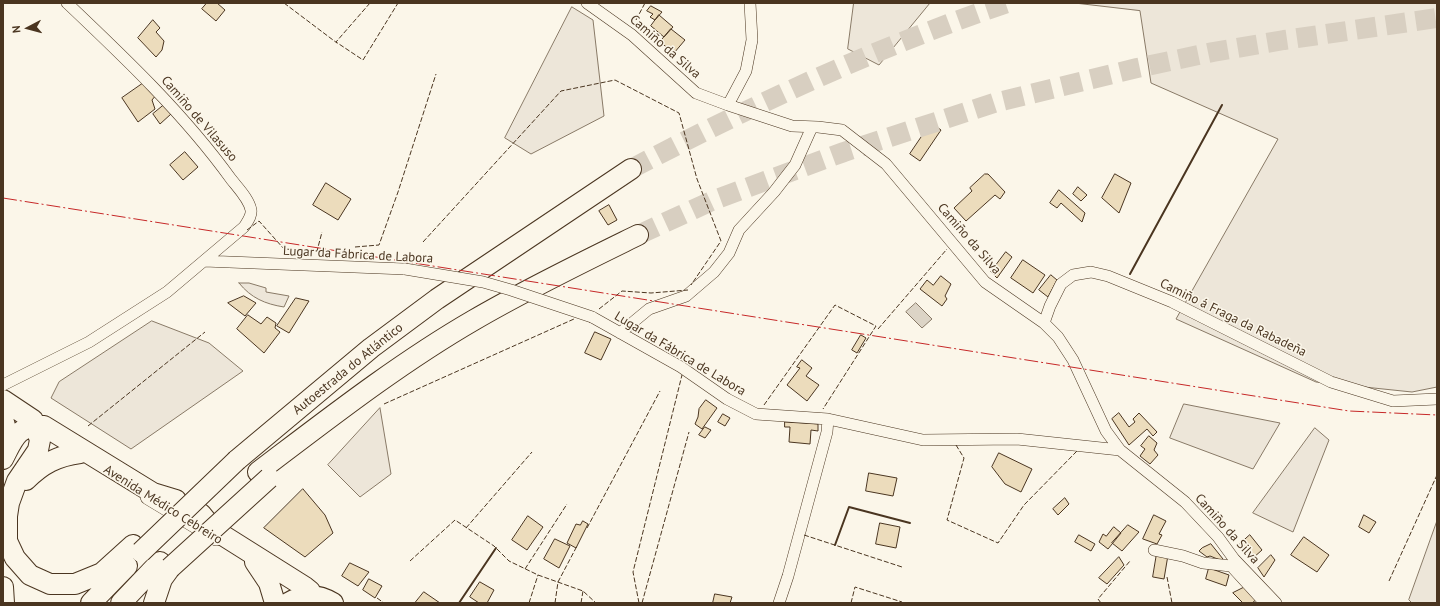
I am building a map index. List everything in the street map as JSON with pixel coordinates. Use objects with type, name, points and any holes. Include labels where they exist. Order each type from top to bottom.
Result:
[{"type":"highway","name":"Autoestrada do Atlántico","points":[[92,603],[137,548],[233,458],[371,348],[437,299],[631,169]]},
{"type":"highway","points":[[121,603],[264,475],[472,320],[551,278],[638,235]]},
{"type":"highway","points":[[3,400],[26,414],[36,426],[40,440],[38,450],[17,481],[9,502],[7,516],[7,541],[15,558],[30,575],[50,584],[75,584],[102,573],[137,548]]},
{"type":"highway","points":[[3,419],[7,430],[7,441],[3,459]]},
{"type":"highway","points":[[3,459],[20,430],[36,426],[44,426],[153,493],[176,500]]},
{"type":"highway","points":[[9,502],[25,480],[48,462],[65,455],[77,445]]},
{"type":"highway","points":[[201,514],[210,525],[224,536],[305,587],[317,601]]},
{"type":"highway","points":[[255,562],[269,583],[275,603]]},
{"type":"highway","points":[[154,603],[165,565]]},
{"type":"highway","points":[[3,586],[4,603]]},
{"type":"highway","points":[[288,603],[300,597],[317,601],[324,598],[333,603]]},
{"type":"main road","points":[[3,393],[77,445]]},
{"type":"main road","name":"Avenida Médico Cebreiro","points":[[3,407],[36,426],[77,445],[201,514],[344,603]]},
{"type":"main road","name":"Avenida Médico Cebreiro","points":[[77,445],[317,601]]},
{"type":"street","name":"Camiño de Vilasuso","points":[[67,3],[155,89],[213,154],[245,198],[251,210],[250,219],[244,227],[204,261]]},
{"type":"street","name":"Camiño da Silva","points":[[587,3],[632,35],[696,93],[792,126],[812,126],[842,130],[886,164],[985,282],[1044,324],[1058,337],[1073,360],[1106,431],[1120,450],[1185,502],[1218,537],[1234,559],[1276,603]]},
{"type":"street","points":[[728,105],[746,71],[752,40],[750,3]]},
{"type":"street","points":[[620,333],[649,309],[686,296],[714,272],[729,253],[739,230],[774,192],[795,165],[812,126]]},
{"type":"street","name":"Lugar da Fábrica de Labora","points":[[204,261],[404,269],[446,275],[497,286],[592,317],[681,367],[727,399],[756,414],[828,419],[923,440],[1017,439],[1120,450]]},
{"type":"street","points":[[3,385],[89,342],[167,292],[204,261]]},
{"type":"street","name":"Camiño á Fraga da Rabadeña","points":[[1044,324],[1050,306],[1062,284],[1073,275],[1091,272],[1108,276],[1172,302],[1331,382],[1393,401],[1437,400]]},
{"type":"street","points":[[779,603],[788,576],[827,432],[828,419]]},
{"type":"street","points":[[1218,537],[1231,566],[1265,603]]},
{"type":"street","points":[[1154,550],[1183,556],[1204,563],[1231,566]]},
{"type":"shaded area","points":[[854,3],[930,3],[879,65],[848,49]]},
{"type":"shaded area","points":[[1075,3],[1437,3],[1437,387],[1412,392],[1316,382],[1176,319],[1278,139],[1151,83],[1140,11]]},
{"type":"shaded area","points":[[572,7],[593,20],[604,116],[531,154],[505,138]]},
{"type":"shaded area","points":[[239,283],[249,283],[266,288],[266,292],[289,296],[284,307],[271,304],[259,300],[248,293]]},
{"type":"shaded area","points":[[916,303],[932,319],[922,328],[906,312]]},
{"type":"shaded area","points":[[152,321],[209,343],[243,371],[131,449],[51,398],[59,382]]},
{"type":"shaded area","points":[[1184,404],[1280,423],[1253,469],[1170,438]]},
{"type":"shaded area","points":[[380,408],[391,474],[360,497],[328,465]]},
{"type":"shaded area","points":[[1315,428],[1329,440],[1293,532],[1253,513]]},
{"type":"shaded area","points":[[1437,521],[1437,603],[1412,603],[1409,600]]},
{"type":"building","points":[[207,3],[217,3],[225,10],[216,21],[202,9]]},
{"type":"building","points":[[651,6],[662,12],[655,20],[650,17],[653,14],[647,11]]},
{"type":"building","points":[[659,15],[673,27],[664,37],[651,26]]},
{"type":"building","points":[[153,20],[160,28],[156,32],[164,41],[162,50],[156,57],[138,38]]},
{"type":"building","points":[[671,29],[685,40],[674,53],[660,42]]},
{"type":"building","points":[[145,82],[156,95],[152,100],[155,109],[138,122],[122,98]]},
{"type":"building","points":[[164,105],[171,114],[160,124],[153,114]]},
{"type":"building","points":[[931,123],[941,130],[920,161],[910,154]]},
{"type":"building","points":[[185,152],[198,167],[183,180],[170,165]]},
{"type":"building","points":[[985,174],[988,174],[1005,192],[1000,199],[995,195],[966,221],[954,208],[972,191],[970,188]]},
{"type":"building","points":[[1115,174],[1131,183],[1119,213],[1102,198]]},
{"type":"building","points":[[326,183],[351,199],[338,220],[313,205]]},
{"type":"building","points":[[1078,187],[1087,195],[1081,201],[1073,194]]},
{"type":"building","points":[[1059,190],[1085,213],[1082,222],[1061,203],[1057,208],[1050,203]]},
{"type":"building","points":[[609,205],[617,220],[608,225],[599,211]]},
{"type":"building","points":[[1006,252],[1012,257],[997,278],[991,272]]},
{"type":"building","points":[[1023,260],[1045,275],[1033,293],[1011,278]]},
{"type":"building","points":[[1051,275],[1057,280],[1048,297],[1039,290]]},
{"type":"building","points":[[941,276],[951,284],[945,296],[947,299],[942,306],[920,289],[927,280],[933,285]]},
{"type":"building","points":[[244,296],[256,303],[245,316],[228,303]]},
{"type":"building","points":[[296,298],[309,301],[289,333],[277,326]]},
{"type":"building","points":[[248,315],[261,324],[267,317],[276,323],[275,328],[280,332],[264,353],[237,329]]},
{"type":"building","points":[[595,332],[611,339],[601,360],[585,353]]},
{"type":"building","points":[[861,335],[866,338],[857,353],[852,350]]},
{"type":"building","points":[[802,360],[812,368],[806,376],[819,385],[807,401],[787,385],[800,368],[797,367]]},
{"type":"building","points":[[706,400],[717,408],[702,429],[695,424],[699,409]]},
{"type":"building","points":[[1119,413],[1129,427],[1135,422],[1133,419],[1139,413],[1157,432],[1153,436],[1147,429],[1129,445],[1112,419]]},
{"type":"building","points":[[723,414],[730,418],[725,426],[718,422]]},
{"type":"building","points":[[785,422],[818,424],[818,431],[811,430],[810,444],[789,442],[790,427],[785,427]]},
{"type":"building","points":[[705,427],[711,430],[705,438],[699,435]]},
{"type":"building","points":[[1149,436],[1157,443],[1154,450],[1158,455],[1150,464],[1140,456],[1145,449],[1141,446]]},
{"type":"building","points":[[999,453],[1032,469],[1021,492],[1005,484],[992,467]]},
{"type":"building","points":[[869,473],[897,478],[893,496],[866,491]]},
{"type":"building","points":[[303,489],[325,515],[333,533],[305,557],[264,528]]},
{"type":"building","points":[[1065,498],[1069,504],[1058,515],[1053,509]]},
{"type":"building","points":[[1154,515],[1166,521],[1159,534],[1162,535],[1157,544],[1143,539]]},
{"type":"building","points":[[1364,515],[1376,522],[1369,533],[1359,527]]},
{"type":"building","points":[[528,516],[543,527],[527,550],[512,540]]},
{"type":"building","points":[[583,521],[588,524],[576,548],[567,543],[576,524],[580,525]]},
{"type":"building","points":[[880,523],[900,527],[896,548],[876,544]]},
{"type":"building","points":[[1128,525],[1139,532],[1122,551],[1112,543]]},
{"type":"building","points":[[1114,527],[1121,533],[1108,549],[1099,542],[1103,534],[1106,536]]},
{"type":"building","points":[[1079,535],[1095,544],[1091,551],[1075,542]]},
{"type":"building","points":[[1250,535],[1262,550],[1253,558],[1240,544]]},
{"type":"building","points":[[1304,537],[1329,555],[1317,572],[1291,555]]},
{"type":"building","points":[[555,539],[570,546],[559,568],[544,559]]},
{"type":"building","points":[[1211,544],[1223,559],[1220,560],[1210,556],[1207,557],[1199,551]]},
{"type":"building","points":[[1157,553],[1168,555],[1164,579],[1153,577]]},
{"type":"building","points":[[1271,555],[1275,560],[1264,577],[1258,568]]},
{"type":"building","points":[[1119,557],[1124,565],[1107,584],[1099,578]]},
{"type":"building","points":[[350,563],[369,572],[358,586],[342,576]]},
{"type":"building","points":[[1209,568],[1229,575],[1226,586],[1206,579]]},
{"type":"building","points":[[369,579],[382,586],[375,598],[363,590]]},
{"type":"building","points":[[480,582],[494,590],[487,603],[479,603],[470,597]]},
{"type":"building","points":[[1245,587],[1257,599],[1252,603],[1243,603],[1233,593]]},
{"type":"building","points":[[424,592],[440,603],[415,603]]},
{"type":"building","points":[[715,594],[732,597],[730,603],[713,603]]},
{"type":"tunnel","points":[[631,169],[723,122],[816,78],[911,38],[1007,3]]},
{"type":"tunnel","points":[[638,235],[714,200],[844,152],[994,103],[1137,68],[1213,52],[1284,40],[1437,18]]},
{"type":"fence","points":[[284,3],[337,43]]},
{"type":"fence","points":[[370,3],[336,42],[363,60],[398,3]]},
{"type":"fence","points":[[636,20],[645,3]]},
{"type":"fence","points":[[355,247],[379,245],[398,192],[436,74]]},
{"type":"fence","points":[[423,242],[561,91],[615,80],[679,113],[697,179],[721,241],[691,285]]},
{"type":"fence","points":[[247,230],[259,221],[284,249],[317,251],[322,232]]},
{"type":"fence","points":[[878,329],[947,249]]},
{"type":"fence","points":[[599,309],[622,291],[651,293],[688,290]]},
{"type":"fence","points":[[764,405],[835,305],[876,326],[823,409]]},
{"type":"fence","points":[[384,404],[574,319]]},
{"type":"fence","points":[[88,426],[205,332]]},
{"type":"fence","points":[[639,603],[633,572],[682,375]]},
{"type":"fence","points":[[587,528],[660,391]]},
{"type":"fence","points":[[642,603],[689,432]]},
{"type":"fence","points":[[956,445],[964,458],[947,520],[998,543],[1024,505],[1077,451]]},
{"type":"fence","points":[[466,528],[532,452]]},
{"type":"fence","points":[[1389,581],[1437,475]]},
{"type":"fence","points":[[525,569],[567,504]]},
{"type":"fence","points":[[410,561],[455,520],[494,546],[509,561],[538,575],[583,591],[596,603]]},
{"type":"fence","points":[[804,535],[902,567]]},
{"type":"fence","points":[[555,603],[558,582],[577,546]]},
{"type":"fence","points":[[1101,603],[1098,599],[1130,561]]},
{"type":"fence","points":[[529,603],[538,575]]},
{"type":"fence","points":[[1167,577],[1172,603]]},
{"type":"fence","points":[[851,603],[855,587],[902,602],[901,603]]},
{"type":"fence","points":[[581,603],[583,591]]},
{"type":"fence","points":[[377,598],[384,603]]},
{"type":"wall","points":[[1130,274],[1222,105]]},
{"type":"wall","points":[[835,545],[849,507],[910,523]]},
{"type":"wall","points":[[459,603],[496,548]]},
{"type":"power","points":[[3,198],[1349,411],[1437,415]]}]
